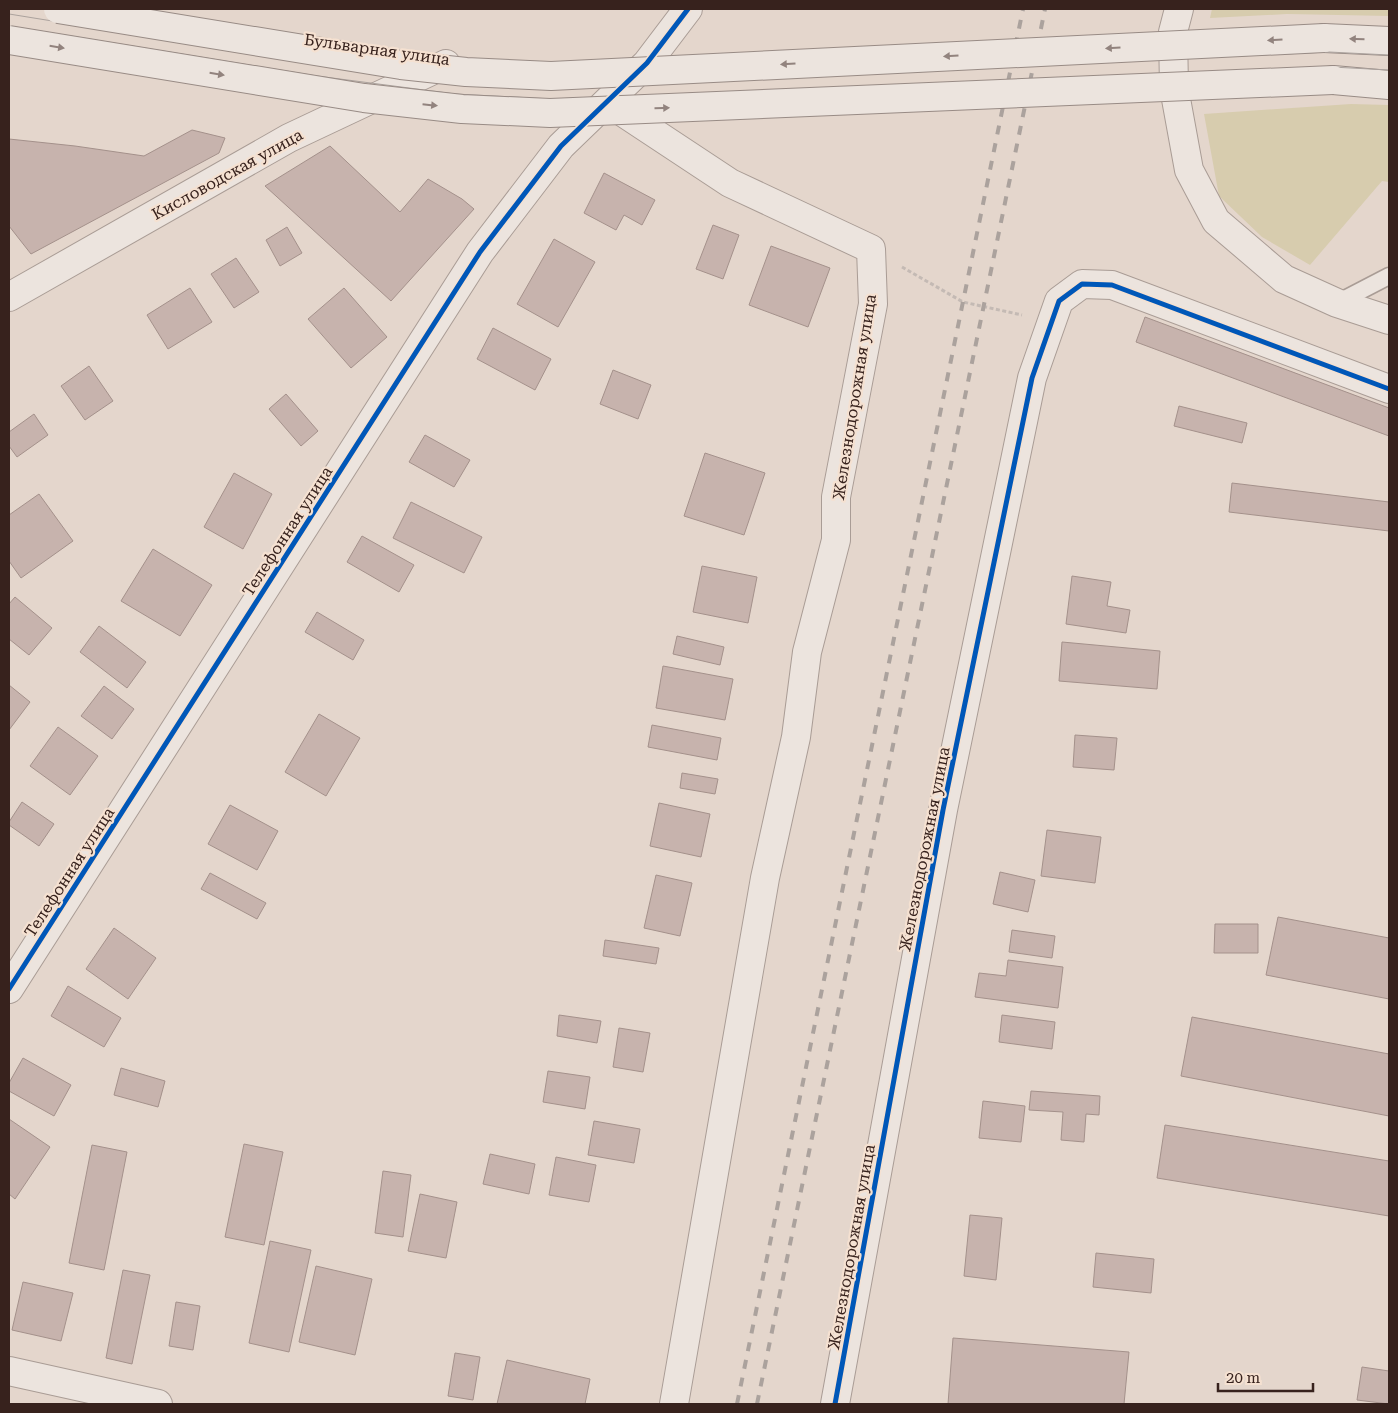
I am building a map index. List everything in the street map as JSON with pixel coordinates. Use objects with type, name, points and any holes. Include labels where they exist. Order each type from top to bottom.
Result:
[{"type":"street","points":[[58,9],[401,64],[466,72],[551,76],[1324,38],[1389,41]]},
{"type":"street","name":"Бульварная улица","points":[[108,9],[452,61],[553,65],[647,63]]},
{"type":"street","points":[[688,9],[647,63],[608,102],[730,183],[871,250]]},
{"type":"street","points":[[1179,9],[1173,32],[1174,88],[1189,170],[1216,221],[1284,279],[1337,303],[1389,320]]},
{"type":"street","points":[[9,40],[364,98],[462,109],[550,113],[1333,80],[1389,85]]},
{"type":"street","name":"Кисловодская улица","points":[[9,297],[288,138],[452,61]]},
{"type":"street","name":"Телефонная улица","points":[[9,989],[480,252],[561,146],[608,102]]},
{"type":"street","name":"Железнодорожная улица","points":[[674,1404],[765,878],[796,737],[807,652],[836,540],[836,496],[873,304],[871,250]]},
{"type":"street","points":[[1060,301],[1082,284],[1112,285],[1389,389]]},
{"type":"street","name":"Железнодорожная улица","points":[[835,1404],[943,810],[1032,378],[1060,301]]},
{"type":"street","points":[[9,1371],[158,1404]]},
{"type":"lane","points":[[1337,303],[1389,276]]},
{"type":"path","points":[[871,250],[963,302],[1023,316],[1060,301]]},
{"type":"shaded area","points":[[1212,9],[1389,9],[1389,16],[1287,14],[1210,18]]},
{"type":"shaded area","points":[[1351,104],[1389,105],[1389,182],[1382,181],[1310,265],[1262,237],[1219,196],[1204,114]]},
{"type":"building","points":[[192,130],[225,138],[219,153],[31,254],[9,226],[9,139],[144,156]]},
{"type":"building","points":[[330,146],[400,212],[428,179],[462,199],[474,209],[391,301],[265,186]]},
{"type":"building","points":[[604,173],[655,200],[642,225],[624,215],[616,230],[584,213]]},
{"type":"building","points":[[713,225],[739,235],[723,279],[696,269]]},
{"type":"building","points":[[287,227],[302,253],[280,266],[266,240]]},
{"type":"building","points":[[554,239],[595,262],[558,327],[517,304]]},
{"type":"building","points":[[771,246],[830,268],[808,327],[749,305]]},
{"type":"building","points":[[236,258],[259,292],[234,308],[211,274]]},
{"type":"building","points":[[190,288],[212,322],[168,349],[147,315]]},
{"type":"building","points":[[344,288],[387,337],[351,368],[308,319]]},
{"type":"building","points":[[1145,317],[1389,408],[1389,436],[1136,342]]},
{"type":"building","points":[[493,328],[551,359],[535,390],[477,359]]},
{"type":"building","points":[[89,366],[113,401],[85,420],[61,386]]},
{"type":"building","points":[[613,370],[651,385],[638,419],[600,404]]},
{"type":"building","points":[[286,394],[318,431],[301,446],[269,409]]},
{"type":"building","points":[[1179,406],[1247,423],[1242,443],[1174,426]]},
{"type":"building","points":[[34,414],[48,435],[17,457],[9,446],[9,432]]},
{"type":"building","points":[[425,435],[470,460],[454,487],[409,462]]},
{"type":"building","points":[[705,453],[765,473],[744,535],[684,516]]},
{"type":"building","points":[[234,473],[272,494],[243,549],[204,527]]},
{"type":"building","points":[[1232,483],[1389,502],[1389,531],[1229,512]]},
{"type":"building","points":[[39,494],[73,541],[21,578],[9,561],[9,515]]},
{"type":"building","points":[[411,502],[482,537],[464,573],[393,538]]},
{"type":"building","points":[[362,536],[414,565],[399,592],[347,562]]},
{"type":"building","points":[[153,549],[212,585],[180,636],[121,601]]},
{"type":"building","points":[[702,566],[757,577],[748,623],[693,612]]},
{"type":"building","points":[[1072,576],[1111,582],[1107,606],[1130,610],[1126,633],[1066,624]]},
{"type":"building","points":[[15,597],[52,628],[29,655],[9,639],[9,604]]},
{"type":"building","points":[[317,612],[364,640],[353,660],[305,632]]},
{"type":"building","points":[[99,626],[146,662],[127,688],[80,652]]},
{"type":"building","points":[[677,636],[724,647],[720,665],[673,654]]},
{"type":"building","points":[[1062,642],[1160,651],[1157,689],[1059,681]]},
{"type":"building","points":[[663,666],[733,679],[725,720],[656,708]]},
{"type":"building","points":[[9,685],[30,702],[9,730]]},
{"type":"building","points":[[104,686],[134,709],[112,739],[81,716]]},
{"type":"building","points":[[319,714],[360,738],[326,796],[285,772]]},
{"type":"building","points":[[652,725],[721,738],[717,760],[648,747]]},
{"type":"building","points":[[58,727],[98,756],[70,795],[30,766]]},
{"type":"building","points":[[1075,735],[1117,738],[1114,770],[1073,767]]},
{"type":"building","points":[[682,773],[718,779],[715,794],[680,788]]},
{"type":"building","points":[[22,802],[54,824],[39,846],[9,825]]},
{"type":"building","points":[[659,803],[710,814],[701,857],[650,846]]},
{"type":"building","points":[[230,805],[278,831],[257,870],[208,844]]},
{"type":"building","points":[[1047,830],[1101,837],[1095,883],[1041,876]]},
{"type":"building","points":[[1000,872],[1035,880],[1028,912],[993,904]]},
{"type":"building","points":[[210,873],[266,903],[257,919],[201,889]]},
{"type":"building","points":[[656,875],[692,883],[680,936],[644,928]]},
{"type":"building","points":[[1278,917],[1389,938],[1389,999],[1266,975]]},
{"type":"building","points":[[1215,924],[1258,924],[1258,953],[1214,953]]},
{"type":"building","points":[[114,928],[156,958],[128,999],[86,969]]},
{"type":"building","points":[[1012,930],[1055,936],[1052,958],[1009,952]]},
{"type":"building","points":[[605,940],[659,948],[656,964],[603,956]]},
{"type":"building","points":[[1008,960],[1063,967],[1058,1008],[975,997],[979,973],[1006,976]]},
{"type":"building","points":[[68,986],[121,1018],[104,1047],[51,1016]]},
{"type":"building","points":[[559,1015],[601,1021],[597,1043],[557,1036]]},
{"type":"building","points":[[1002,1015],[1055,1022],[1052,1049],[999,1042]]},
{"type":"building","points":[[1192,1017],[1389,1054],[1389,1116],[1181,1076]]},
{"type":"building","points":[[619,1028],[650,1033],[643,1072],[613,1067]]},
{"type":"building","points":[[23,1058],[71,1085],[54,1116],[9,1091],[9,1083]]},
{"type":"building","points":[[121,1068],[165,1081],[158,1107],[114,1095]]},
{"type":"building","points":[[548,1071],[590,1077],[585,1109],[543,1102]]},
{"type":"building","points":[[1031,1091],[1100,1096],[1099,1115],[1086,1114],[1084,1142],[1061,1140],[1063,1112],[1029,1110]]},
{"type":"building","points":[[983,1101],[1025,1106],[1021,1142],[979,1138]]},
{"type":"building","points":[[9,1119],[50,1147],[15,1199],[9,1194]]},
{"type":"building","points":[[594,1121],[640,1129],[634,1163],[588,1155]]},
{"type":"building","points":[[1165,1125],[1389,1161],[1389,1216],[1157,1178]]},
{"type":"building","points":[[244,1144],[283,1152],[264,1245],[225,1237]]},
{"type":"building","points":[[92,1145],[127,1152],[104,1270],[69,1263]]},
{"type":"building","points":[[490,1154],[535,1164],[529,1194],[483,1184]]},
{"type":"building","points":[[556,1157],[596,1165],[589,1202],[549,1195]]},
{"type":"building","points":[[383,1171],[411,1175],[403,1237],[375,1233]]},
{"type":"building","points":[[420,1194],[457,1202],[446,1258],[408,1251]]},
{"type":"building","points":[[970,1215],[1002,1218],[996,1280],[964,1276]]},
{"type":"building","points":[[270,1241],[311,1250],[289,1352],[249,1343]]},
{"type":"building","points":[[1096,1253],[1154,1259],[1151,1293],[1093,1287]]},
{"type":"building","points":[[316,1266],[372,1279],[355,1355],[299,1342]]},
{"type":"building","points":[[123,1270],[150,1275],[132,1364],[106,1358]]},
{"type":"building","points":[[23,1282],[73,1293],[61,1341],[12,1330]]},
{"type":"building","points":[[176,1302],[200,1306],[193,1350],[169,1346]]},
{"type":"building","points":[[953,1338],[1129,1352],[1124,1404],[948,1404]]},
{"type":"building","points":[[455,1353],[480,1357],[473,1400],[448,1396]]},
{"type":"building","points":[[507,1360],[590,1379],[585,1404],[497,1404]]},
{"type":"building","points":[[1362,1367],[1389,1371],[1389,1404],[1357,1400]]},
{"type":"tram line","points":[[9,14],[398,77],[465,83],[554,86],[1329,52],[1389,55]]},
{"type":"tram line","points":[[9,26],[317,76],[455,94],[552,99],[1332,67],[1389,70]]},
{"type":"railway","points":[[737,1404],[1023,9]]},
{"type":"railway","points":[[757,1404],[1045,9]]},
{"type":"cycle path","points":[[9,989],[480,252],[561,146],[647,63],[688,9]]},
{"type":"cycle path","points":[[835,1404],[943,810],[1032,378],[1059,301],[1082,284],[1112,285],[1389,389]]}]
